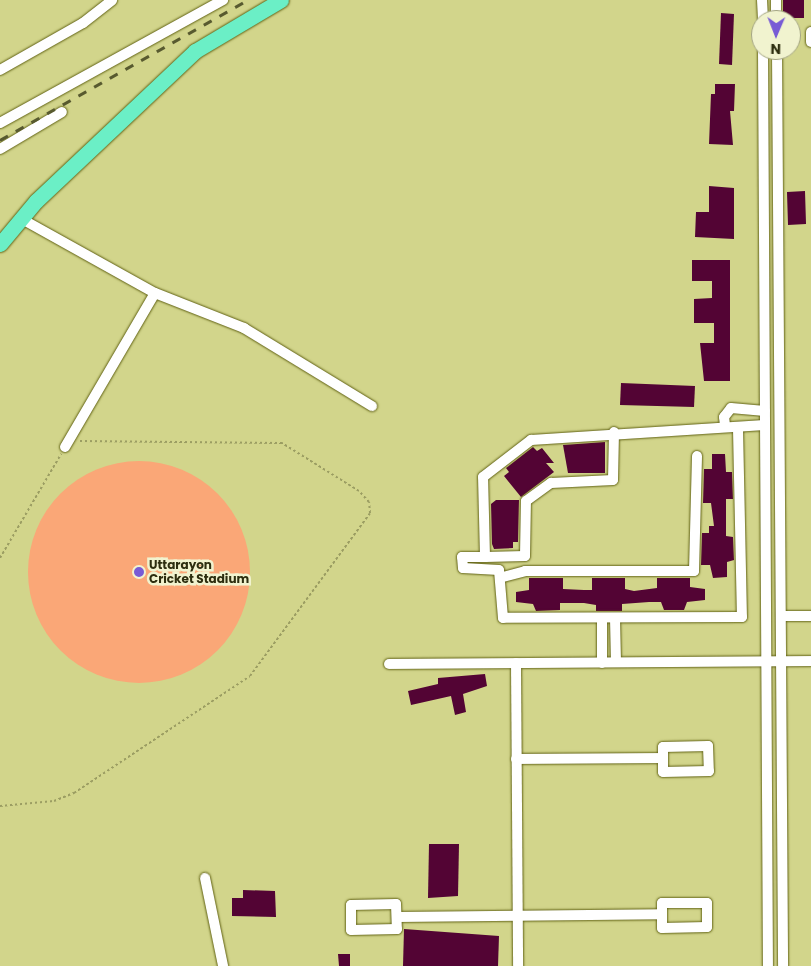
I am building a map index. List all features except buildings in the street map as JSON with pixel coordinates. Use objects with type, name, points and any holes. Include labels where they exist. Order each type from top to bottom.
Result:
[{"type":"highway","points":[[0,244],[20,218],[195,51],[281,0]]},
{"type":"street","points":[[0,70],[83,23],[112,0]]},
{"type":"street","points":[[0,122],[223,0]]},
{"type":"street","points":[[811,32],[811,42]]},
{"type":"street","points":[[763,60],[768,966]]},
{"type":"street","points":[[777,60],[783,966]]},
{"type":"street","points":[[0,149],[62,112]]},
{"type":"street","points":[[20,218],[155,293],[244,328],[372,406]]},
{"type":"street","points":[[65,447],[155,293]]},
{"type":"street","points":[[725,426],[724,417],[731,408],[765,410]]},
{"type":"street","points":[[485,557],[482,477],[531,440],[614,432],[699,431],[725,426],[738,429],[765,425]]},
{"type":"street","points":[[614,432],[613,480],[552,483],[526,501],[524,556],[462,557],[463,568],[499,570],[503,577],[504,618],[742,617],[738,429]]},
{"type":"street","points":[[503,577],[525,571],[694,571],[697,456]]},
{"type":"street","points":[[781,616],[811,616]]},
{"type":"street","points":[[602,618],[602,662]]},
{"type":"street","points":[[615,618],[616,662]]},
{"type":"street","points":[[388,664],[811,660]]},
{"type":"street","points":[[516,664],[518,966]]},
{"type":"street","points":[[708,746],[708,771],[663,772],[663,758],[663,747],[708,746]]},
{"type":"street","points":[[516,759],[663,758]]},
{"type":"street","points":[[205,878],[224,966]]},
{"type":"street","points":[[707,902],[707,927],[662,928],[662,914],[662,903],[707,902]]},
{"type":"street","points":[[396,904],[396,917],[397,929],[351,930],[351,905],[396,904]]},
{"type":"street","points":[[396,917],[662,914]]},
{"type":"path","points":[[0,558],[65,447],[84,441],[282,443],[358,491],[369,502],[370,514],[250,676],[74,793],[54,801],[0,806]]},
{"type":"shaded area","name":"Uttarayon Cricket Stadium","points":[[128,461],[150,461],[182,469],[201,479],[218,493],[232,510],[242,529],[248,550],[250,572],[248,594],[242,615],[232,634],[218,651],[201,665],[171,679],[150,683],[128,683],[107,679],[86,670],[68,658],[53,643],[41,625],[32,604],[28,583],[28,561],[32,540],[41,519],[53,501],[68,486],[86,474],[107,465]]},
{"type":"railway","points":[[0,140],[247,0]]},
{"type":"place","name":"Uttarayon Cricket Stadium","points":[[139,572]]}]
